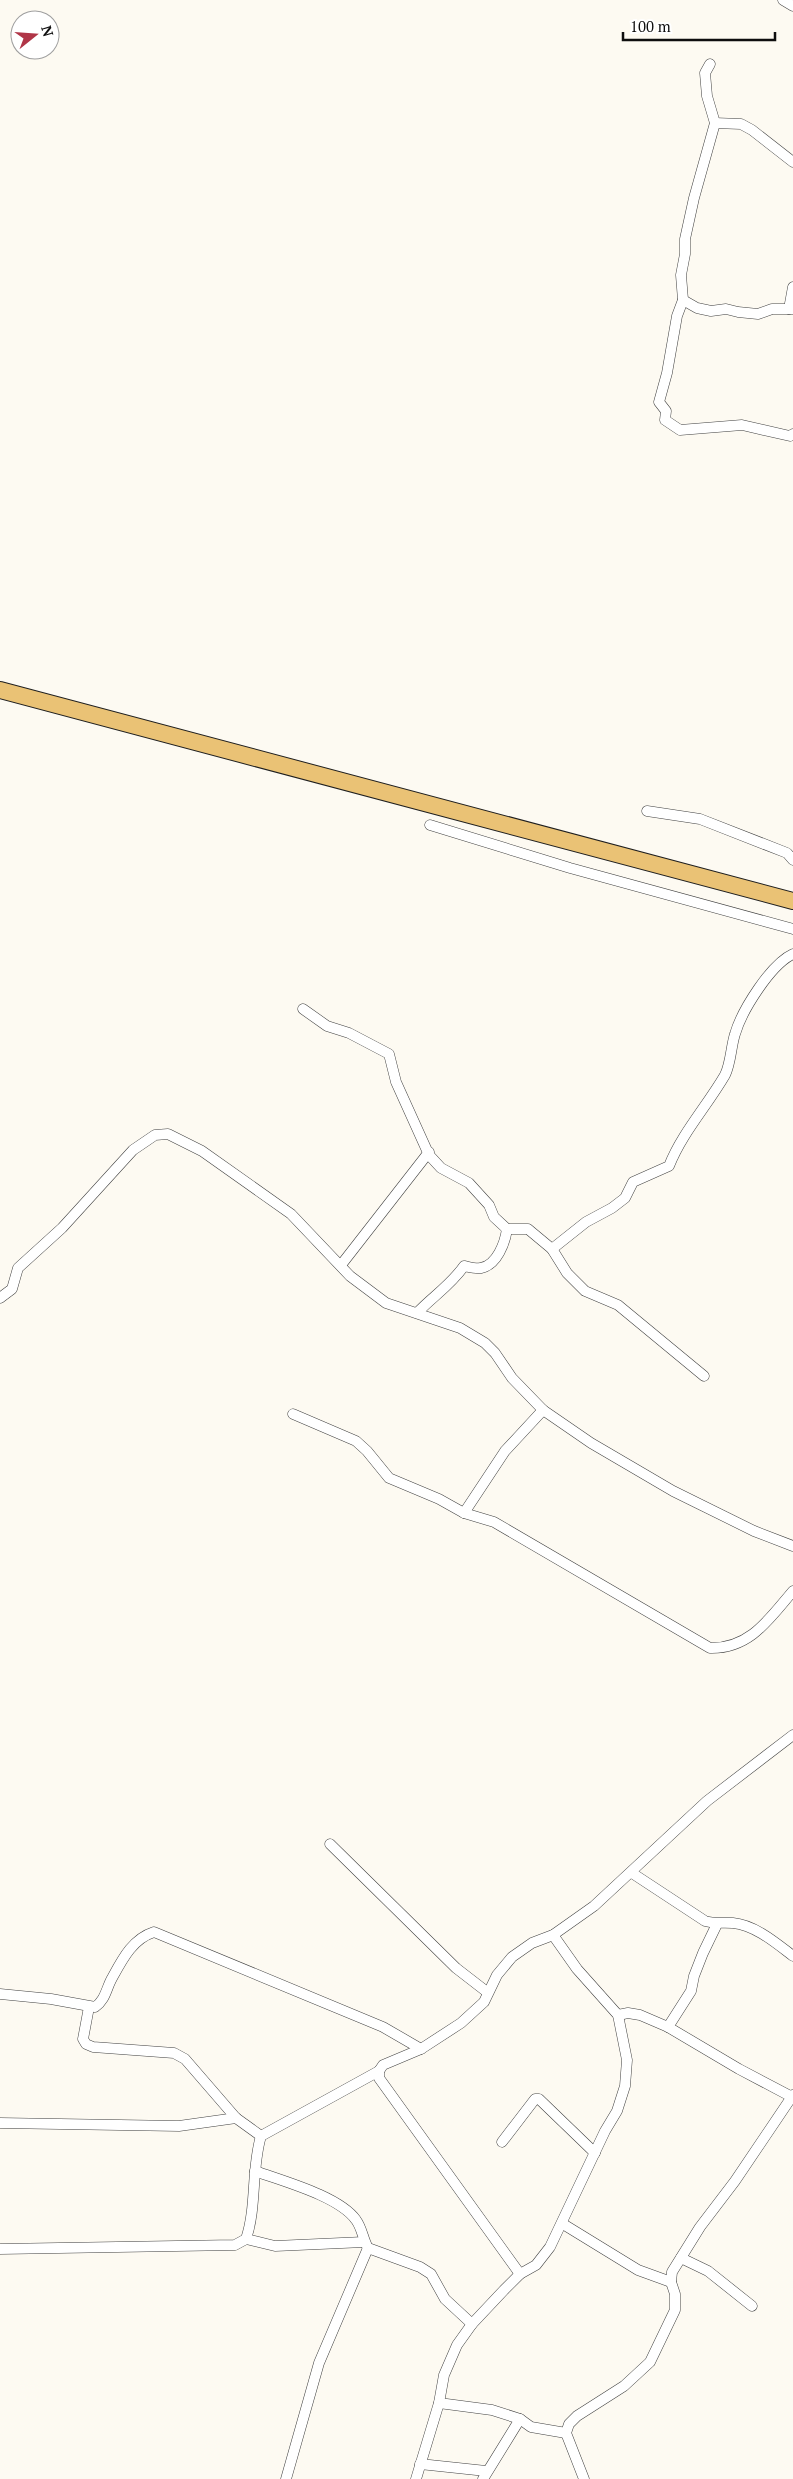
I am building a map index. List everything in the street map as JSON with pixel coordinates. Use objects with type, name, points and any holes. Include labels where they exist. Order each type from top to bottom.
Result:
[{"type":"main road","points":[[0,690],[793,901]]},
{"type":"street","points":[[783,0],[793,6]]},
{"type":"street","points":[[710,64],[705,73],[707,96],[715,123],[694,198],[681,275],[683,300],[677,316],[667,374],[659,402],[666,411],[665,420],[680,430],[742,426],[791,435],[793,424]]},
{"type":"street","points":[[715,123],[741,124],[752,130],[793,162]]},
{"type":"street","points":[[683,300],[697,308],[711,311],[726,309],[758,314],[772,309],[791,309],[793,287]]},
{"type":"street","points":[[647,811],[700,819],[787,854],[793,860]]},
{"type":"street","points":[[430,825],[570,868],[793,930]]},
{"type":"street","points":[[552,1249],[586,1222],[612,1208],[625,1198],[633,1182],[668,1166],[676,1148],[726,1073],[735,1032],[749,1005],[778,965],[793,954]]},
{"type":"street","points":[[304,1009],[326,1026],[349,1033],[389,1054],[396,1082],[429,1152],[441,1168],[469,1183],[489,1206],[494,1217],[508,1229],[528,1229],[552,1249],[567,1272],[585,1291],[618,1306],[704,1376]]},
{"type":"street","points":[[0,1298],[12,1289],[18,1268],[62,1228],[132,1150],[155,1135],[168,1134],[202,1151],[270,1197],[305,1226],[361,1285],[386,1303],[460,1328],[485,1343],[495,1353],[512,1378],[543,1410],[591,1443],[673,1491],[754,1531],[793,1546]]},
{"type":"street","points":[[341,1265],[429,1152]]},
{"type":"street","points":[[417,1313],[451,1282],[464,1266],[481,1268],[493,1262],[505,1241],[508,1229]]},
{"type":"street","points":[[464,1513],[505,1451],[543,1410]]},
{"type":"street","points":[[293,1414],[356,1441],[389,1478],[439,1499],[464,1513],[494,1522],[710,1648],[726,1648],[759,1630],[793,1591]]},
{"type":"street","points":[[246,2239],[250,2226],[255,2171],[261,2136],[378,2071],[383,2065],[421,2049],[442,2037],[478,2009],[484,2002],[496,1976],[512,1957],[532,1943],[553,1935],[594,1906],[632,1873],[657,1846],[707,1801],[793,1735]]},
{"type":"street","points":[[330,1844],[456,1968],[487,1992]]},
{"type":"street","points":[[632,1873],[705,1921],[717,1924],[734,1923],[758,1932],[793,1956]]},
{"type":"street","points":[[668,2027],[691,1991],[703,1953],[717,1924]]},
{"type":"street","points":[[0,1994],[51,1999],[95,2007],[102,2002],[111,1980],[132,1945],[144,1935],[154,1932],[383,2027],[421,2049]]},
{"type":"street","points":[[416,2479],[439,2403],[444,2375],[457,2345],[472,2324],[520,2274],[536,2265],[550,2247],[617,2111],[625,2086],[627,2060],[618,2015],[577,1969],[553,1935]]},
{"type":"street","points":[[89,2007],[83,2039],[86,2044],[93,2047],[174,2052],[185,2059],[236,2118],[261,2136]]},
{"type":"street","points":[[584,2479],[566,2433],[569,2424],[577,2416],[624,2386],[650,2362],[675,2310],[675,2294],[671,2282],[672,2272],[700,2227],[735,2181],[792,2096],[668,2027],[640,2015],[628,2013],[618,2015]]},
{"type":"street","points":[[378,2071],[379,2078],[520,2274]]},
{"type":"street","points":[[502,2142],[534,2099],[539,2099],[595,2153]]},
{"type":"street","points":[[0,2123],[179,2126],[236,2118]]},
{"type":"street","points":[[255,2171],[327,2199],[346,2210],[356,2220],[366,2245],[319,2363],[286,2479]]},
{"type":"street","points":[[563,2224],[638,2270],[671,2282]]},
{"type":"street","points":[[0,2249],[235,2245],[246,2239],[275,2246],[366,2245],[420,2267],[431,2274],[445,2300],[472,2324]]},
{"type":"street","points":[[681,2258],[708,2271],[752,2306]]},
{"type":"street","points":[[439,2403],[492,2410],[520,2419],[530,2427],[566,2433]]},
{"type":"street","points":[[420,2464],[484,2475],[520,2419]]}]
